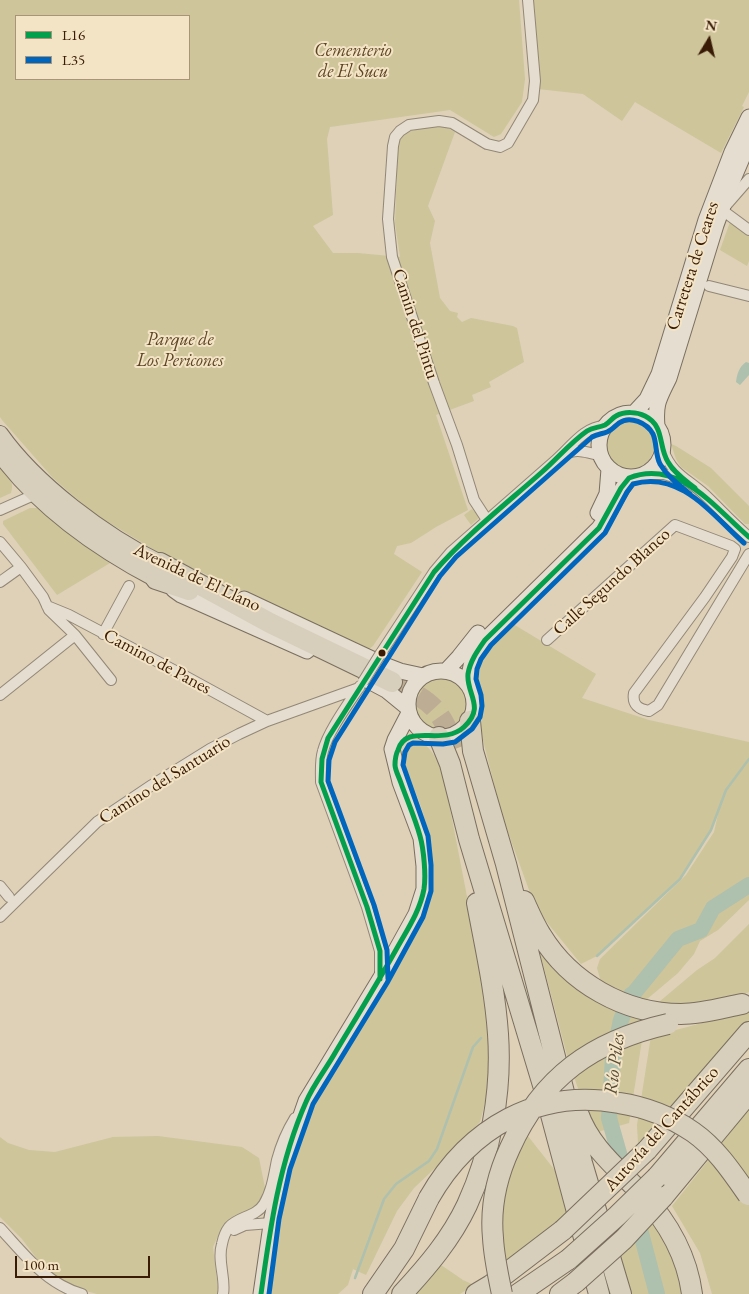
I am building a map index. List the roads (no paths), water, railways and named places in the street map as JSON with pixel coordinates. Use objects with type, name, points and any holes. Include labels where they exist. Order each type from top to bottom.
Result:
[{"type":"highway","points":[[158,571],[392,682]]},
{"type":"highway","points":[[470,721],[473,751],[506,864],[531,988],[542,1085]]},
{"type":"highway","points":[[434,736],[450,764],[468,839],[542,1085],[598,1294]]},
{"type":"highway","points":[[455,749],[464,772],[531,988],[621,1294]]},
{"type":"highway","points":[[402,1294],[430,1264],[450,1235],[467,1205],[489,1139],[496,1101],[498,1034],[493,994],[471,872],[468,839]]},
{"type":"highway","points":[[506,864],[541,935],[561,962],[587,985],[599,992],[662,1018],[705,1017],[745,1002]]},
{"type":"highway","points":[[531,988],[589,1137],[598,1151],[642,1195],[668,1227],[679,1248],[690,1281],[692,1294]]},
{"type":"highway","points":[[502,1294],[492,1236],[493,1208],[498,1177],[515,1136],[524,1120],[541,1095],[563,1073],[592,1052],[662,1018]]},
{"type":"highway","name":"Autovía del Cantábrico","points":[[476,1294],[491,1285],[563,1230],[647,1150],[749,1032]]},
{"type":"highway","name":"Autovía del Cantábrico","points":[[518,1294],[569,1259],[617,1216],[657,1177],[749,1069]]},
{"type":"highway","points":[[568,1288],[648,1216],[749,1093]]},
{"type":"highway","points":[[373,1294],[404,1249],[441,1177],[455,1160],[472,1142],[494,1127],[515,1115],[535,1107],[564,1100],[588,1099],[640,1106],[667,1117],[693,1132],[713,1150],[730,1169],[748,1197]]},
{"type":"main road","name":"Carretera de Ceares","points":[[634,413],[653,389],[659,374],[706,220],[725,170],[749,117]]},
{"type":"main road","name":"Carretera de Ceares","points":[[657,426],[656,410],[659,399],[669,378],[722,210],[745,163],[749,142]]},
{"type":"main road","points":[[446,671],[477,634],[600,511],[607,494],[608,469],[600,455],[599,440],[604,426],[617,415],[634,413],[643,415],[651,420],[657,426],[663,442],[663,450],[657,464],[623,485],[599,528],[485,640],[475,654],[471,664],[469,686]]},
{"type":"main road","name":"Avenida de El Llano","points":[[0,434],[41,480],[63,500],[158,571],[181,595],[376,684],[393,695],[408,710]]},
{"type":"main road","name":"Avenida de El Llano","points":[[0,454],[36,494],[70,524],[106,551],[158,571],[185,570],[387,666],[423,676]]},
{"type":"main road","points":[[608,469],[622,476],[638,476]]},
{"type":"main road","points":[[261,1294],[271,1223],[283,1167],[306,1101],[380,979],[416,914],[424,889],[421,838],[395,766],[392,749],[408,710],[408,698],[411,690],[423,676],[434,671],[446,671],[455,674],[469,686],[474,696],[475,704],[470,721],[462,730],[451,736],[416,734],[408,736],[402,740],[395,756],[395,766]]},
{"type":"main road","points":[[408,710],[415,724],[434,736]]},
{"type":"street","name":"Camin del Pintu","points":[[487,520],[474,500],[392,256],[388,219],[392,146],[395,137],[409,125],[440,121],[452,122],[487,144],[500,147],[508,144],[533,100],[535,81],[528,0]]},
{"type":"street","points":[[725,170],[732,165],[745,163]]},
{"type":"street","points":[[749,179],[722,210],[749,230]]},
{"type":"street","points":[[709,286],[749,296]]},
{"type":"street","points":[[380,979],[380,951],[367,907],[321,782],[320,763],[323,750],[328,738],[384,649],[434,572],[451,552],[563,454],[570,445],[595,426],[604,426]]},
{"type":"street","points":[[563,454],[575,450],[584,450],[600,455]]},
{"type":"street","points":[[663,450],[668,463],[684,480],[703,494],[735,526],[749,537]]},
{"type":"street","points":[[638,476],[664,474],[684,480]]},
{"type":"street","points":[[0,510],[36,494]]},
{"type":"street","name":"Calle Segundo Blanco","points":[[547,640],[675,525],[731,546],[735,549],[734,552],[705,597],[634,693],[633,700],[635,705],[649,711],[658,704],[749,554]]},
{"type":"street","points":[[0,542],[43,597],[49,610],[75,635],[111,680]]},
{"type":"street","points":[[0,582],[21,567]]},
{"type":"street","points":[[103,634],[129,586]]},
{"type":"street","name":"Camino de Panes","points":[[46,606],[69,615],[267,721]]},
{"type":"street","points":[[0,695],[75,635]]},
{"type":"street","name":"Camino del Santuario","points":[[0,917],[97,822],[210,749],[267,721],[361,685]]},
{"type":"street","points":[[0,886],[9,896]]},
{"type":"street","points":[[223,1294],[224,1288],[220,1261],[221,1246],[225,1236],[245,1225],[264,1205],[272,1185],[287,1130],[306,1101]]},
{"type":"street","points":[[251,1220],[262,1217],[271,1223]]},
{"type":"street","points":[[251,1220],[260,1230],[267,1251]]},
{"type":"street","points":[[0,1228],[48,1278],[67,1290],[82,1294]]},
{"type":"waterway","points":[[597,956],[680,879],[711,830],[726,790],[749,759]]},
{"type":"waterway","name":"Río Piles","points":[[626,1178],[609,1118],[613,1058],[621,1020],[631,995],[678,939],[701,930],[713,908],[749,885]]},
{"type":"waterway","points":[[355,1278],[384,1199],[396,1184],[429,1161],[437,1149],[473,1047],[481,1038]]},
{"type":"waterway","name":"Río Piles","points":[[636,1214],[657,1294]]},
{"type":"tunnel","points":[[392,682],[419,696],[436,710],[447,728],[455,749]]},
{"type":"park label","name":"Cementerio de El Sucu","points":[[353,61]]},
{"type":"park label","name":"Parque de Los Pericones","points":[[180,350]]}]
